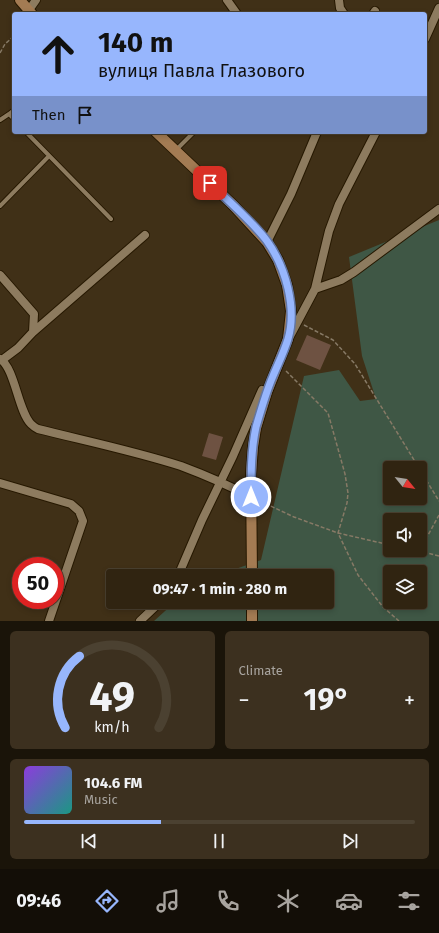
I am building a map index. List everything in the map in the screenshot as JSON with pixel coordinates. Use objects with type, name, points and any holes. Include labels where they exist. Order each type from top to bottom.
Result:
[{"type":"main road","points":[[20,0],[30,12]]},
{"type":"main road","points":[[158,134],[250,222],[267,242],[278,260],[287,285],[294,324],[267,392],[254,438],[251,497],[252,569]]},
{"type":"main road","points":[[252,609],[252,621]]},
{"type":"street","points":[[30,12],[36,0]]},
{"type":"street","points":[[227,0],[236,12]]},
{"type":"street","points":[[339,0],[340,8],[343,12]]},
{"type":"street","points":[[427,35],[439,10]]},
{"type":"street","points":[[267,242],[291,194],[316,134]]},
{"type":"street","points":[[294,324],[315,289],[329,231],[339,204],[375,134]]},
{"type":"street","points":[[315,289],[341,280],[354,272],[439,209]]},
{"type":"street","points":[[145,235],[32,333],[18,348],[1,360],[4,362],[26,418],[38,430],[133,452],[180,466],[221,482],[251,497]]},
{"type":"street","points":[[0,275],[34,314],[32,333]]},
{"type":"street","points":[[181,569],[262,390]]},
{"type":"street","points":[[0,483],[71,504],[79,511],[83,521],[49,621]]},
{"type":"street","points":[[140,621],[153,609]]},
{"type":"lane","points":[[0,120],[12,112]]},
{"type":"lane","points":[[9,114],[12,117]]},
{"type":"lane","points":[[28,134],[111,219]]},
{"type":"lane","points":[[176,150],[192,134]]},
{"type":"lane","points":[[0,206],[49,156]]},
{"type":"path","points":[[0,53],[5,44],[12,38]]},
{"type":"path","points":[[294,324],[333,340],[355,364],[414,461]]},
{"type":"path","points":[[279,363],[297,383],[320,403],[328,413],[345,474],[348,493],[347,503],[338,534],[358,575],[383,607],[399,621]]},
{"type":"path","points":[[427,482],[439,501]]},
{"type":"path","points":[[251,497],[294,517],[338,534],[383,544]]},
{"type":"path","points":[[427,537],[439,515]]},
{"type":"path","points":[[427,552],[439,556]]},
{"type":"green space","points":[[439,220],[439,621],[154,621],[167,609],[334,609],[334,569],[236,569],[261,560],[304,376],[339,370],[360,401],[376,399],[362,356],[349,257]]},
{"type":"building","points":[[307,335],[331,345],[320,370],[296,360]]},
{"type":"building","points":[[209,433],[223,437],[216,460],[202,456]]},
{"type":"route","points":[[210,183],[250,222],[267,242],[278,260],[283,272],[287,285],[291,311],[288,339],[267,392],[256,428],[252,460],[251,497]]}]
